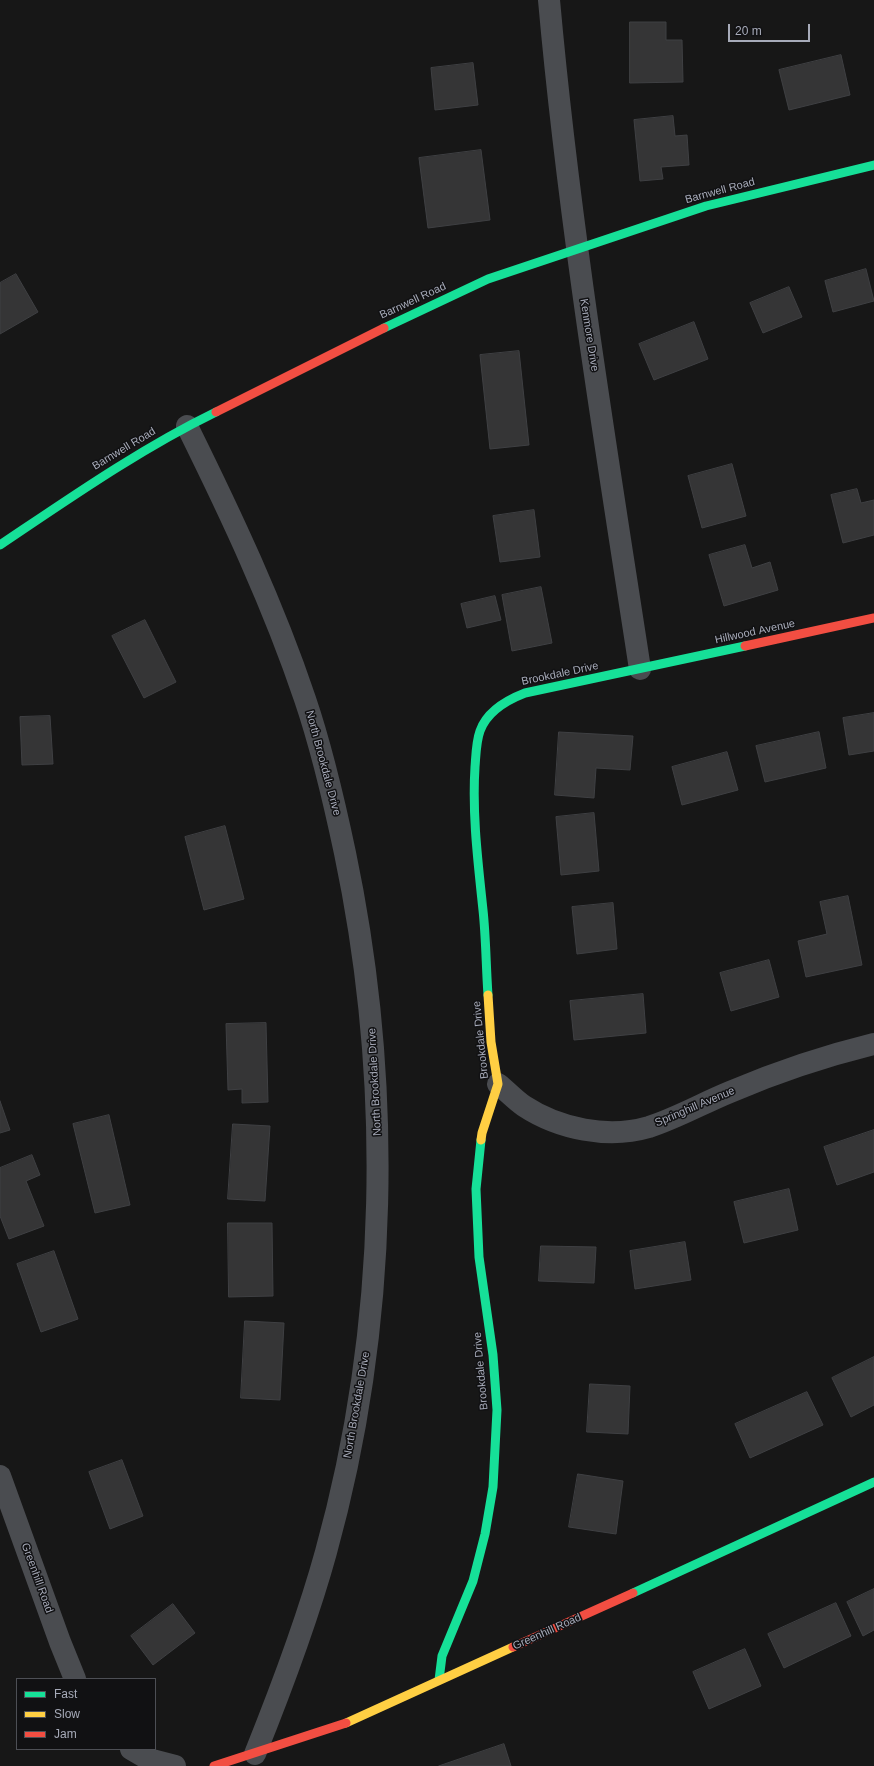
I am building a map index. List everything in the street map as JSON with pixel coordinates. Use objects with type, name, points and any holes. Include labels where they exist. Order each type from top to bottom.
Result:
[{"type":"street","name":"Kenmore Drive","points":[[549,0],[556,78],[576,248],[640,669]]},
{"type":"street","name":"Barnwell Road","points":[[0,545],[90,484],[187,426],[417,311],[488,279],[576,248],[706,206],[874,165]]},
{"type":"street","name":"North Brookdale Drive","points":[[187,426],[225,501],[269,599],[306,701],[335,804],[357,910],[371,1017],[378,1124],[376,1240],[368,1340],[351,1446],[326,1551],[302,1632],[295,1654],[255,1754]]},
{"type":"street","name":"Hillwood Avenue","points":[[640,669],[874,618]]},
{"type":"street","name":"Brookdale Drive","points":[[438,1680],[442,1656],[474,1574],[485,1534],[493,1487],[497,1410],[493,1356],[479,1257],[476,1189],[482,1133],[498,1084],[491,1042],[483,912],[475,843],[474,781],[476,751],[480,730],[491,713],[506,700],[525,693],[640,669]]},
{"type":"street","name":"Springhill Avenue","points":[[498,1084],[523,1106],[552,1121],[584,1130],[616,1132],[648,1127],[782,1071],[836,1053],[874,1044]]},
{"type":"street","name":"Greenhill Road","points":[[0,1476],[60,1642],[75,1678]]},
{"type":"street","name":"Greenhill Road","points":[[214,1766],[255,1754],[350,1722],[438,1680],[588,1614],[874,1482]]},
{"type":"street","points":[[133,1750],[148,1758],[176,1766]]},
{"type":"building","points":[[630,22],[666,22],[666,40],[682,40],[683,82],[630,83]]},
{"type":"building","points":[[841,55],[850,95],[789,110],[779,70]]},
{"type":"building","points":[[473,63],[478,105],[435,110],[431,68]]},
{"type":"building","points":[[673,116],[675,136],[687,135],[689,165],[661,167],[663,179],[640,181],[634,120]]},
{"type":"building","points":[[481,150],[490,220],[428,228],[419,158]]},
{"type":"building","points":[[866,269],[874,301],[833,312],[825,281]]},
{"type":"building","points":[[16,274],[38,312],[0,334],[0,283]]},
{"type":"building","points":[[789,287],[802,317],[763,333],[750,303]]},
{"type":"building","points":[[694,322],[708,359],[654,380],[639,344]]},
{"type":"building","points":[[519,351],[529,445],[490,449],[480,355]]},
{"type":"building","points":[[732,464],[746,516],[702,528],[688,476]]},
{"type":"building","points":[[857,489],[861,503],[874,500],[874,535],[843,543],[831,495]]},
{"type":"building","points":[[534,510],[540,557],[500,562],[493,516]]},
{"type":"building","points":[[745,545],[752,568],[770,562],[778,590],[724,606],[709,555]]},
{"type":"building","points":[[541,587],[552,643],[512,651],[502,595]]},
{"type":"building","points":[[495,596],[501,620],[467,628],[461,604]]},
{"type":"building","points":[[145,620],[176,682],[144,698],[112,636]]},
{"type":"building","points":[[874,713],[874,751],[849,755],[843,718]]},
{"type":"building","points":[[50,716],[53,764],[22,765],[20,717]]},
{"type":"building","points":[[559,732],[633,736],[630,770],[596,768],[594,798],[555,795]]},
{"type":"building","points":[[819,732],[826,768],[765,782],[756,746]]},
{"type":"building","points":[[727,752],[738,790],[682,805],[672,767]]},
{"type":"building","points":[[594,813],[599,871],[561,875],[556,817]]},
{"type":"building","points":[[225,826],[244,899],[204,910],[185,837]]},
{"type":"building","points":[[848,896],[862,965],[806,977],[798,941],[827,934],[820,902]]},
{"type":"building","points":[[613,903],[617,949],[577,954],[572,907]]},
{"type":"building","points":[[769,960],[779,997],[731,1011],[720,973]]},
{"type":"building","points":[[643,994],[646,1033],[574,1040],[570,1001]]},
{"type":"building","points":[[266,1023],[268,1102],[242,1103],[242,1089],[228,1090],[226,1024]]},
{"type":"building","points":[[0,1101],[10,1130],[0,1133]]},
{"type":"building","points":[[109,1115],[130,1205],[95,1213],[73,1124]]},
{"type":"building","points":[[233,1124],[270,1126],[265,1201],[228,1199]]},
{"type":"building","points":[[874,1130],[874,1172],[837,1185],[824,1147]]},
{"type":"building","points":[[32,1155],[40,1175],[26,1181],[44,1226],[9,1239],[0,1216],[0,1168]]},
{"type":"building","points":[[789,1189],[798,1230],[744,1243],[734,1202]]},
{"type":"building","points":[[228,1223],[272,1223],[273,1296],[229,1297]]},
{"type":"building","points":[[685,1242],[691,1280],[635,1289],[630,1251]]},
{"type":"building","points":[[541,1246],[596,1247],[594,1283],[539,1281]]},
{"type":"building","points":[[54,1251],[78,1319],[41,1332],[17,1264]]},
{"type":"building","points":[[245,1321],[284,1323],[280,1400],[241,1398]]},
{"type":"building","points":[[874,1357],[874,1405],[851,1417],[832,1378]]},
{"type":"building","points":[[590,1384],[630,1386],[628,1434],[587,1432]]},
{"type":"building","points":[[807,1392],[823,1425],[750,1458],[735,1424]]},
{"type":"building","points":[[122,1460],[143,1516],[110,1529],[89,1472]]},
{"type":"building","points":[[578,1474],[623,1481],[616,1534],[569,1527]]},
{"type":"building","points":[[874,1589],[874,1630],[863,1636],[847,1602]]},
{"type":"building","points":[[836,1603],[851,1636],[784,1668],[768,1634]]},
{"type":"building","points":[[173,1604],[195,1633],[153,1665],[131,1636]]},
{"type":"building","points":[[745,1649],[761,1686],[709,1709],[693,1672]]},
{"type":"building","points":[[504,1744],[511,1766],[439,1766]]},
{"type":"traffic: fast","points":[[384,328],[488,279],[706,206],[874,165]]},
{"type":"traffic: fast","points":[[0,545],[133,458],[188,426],[216,412]]},
{"type":"traffic: fast","points":[[488,995],[485,931],[474,803],[477,744],[480,731],[487,718],[498,707],[525,693],[745,646]]},
{"type":"traffic: fast","points":[[439,1680],[442,1656],[473,1581],[485,1534],[493,1487],[497,1410],[493,1355],[479,1257],[476,1189],[481,1140]]},
{"type":"traffic: fast","points":[[633,1593],[874,1482]]},
{"type":"traffic: slow","points":[[481,1140],[498,1084],[491,1042],[488,995]]},
{"type":"traffic: slow","points":[[346,1723],[513,1647]]},
{"type":"traffic: jam","points":[[216,412],[384,328]]},
{"type":"traffic: jam","points":[[745,646],[874,618]]},
{"type":"traffic: jam","points":[[513,1647],[633,1593]]},
{"type":"traffic: jam","points":[[214,1766],[346,1723]]}]
